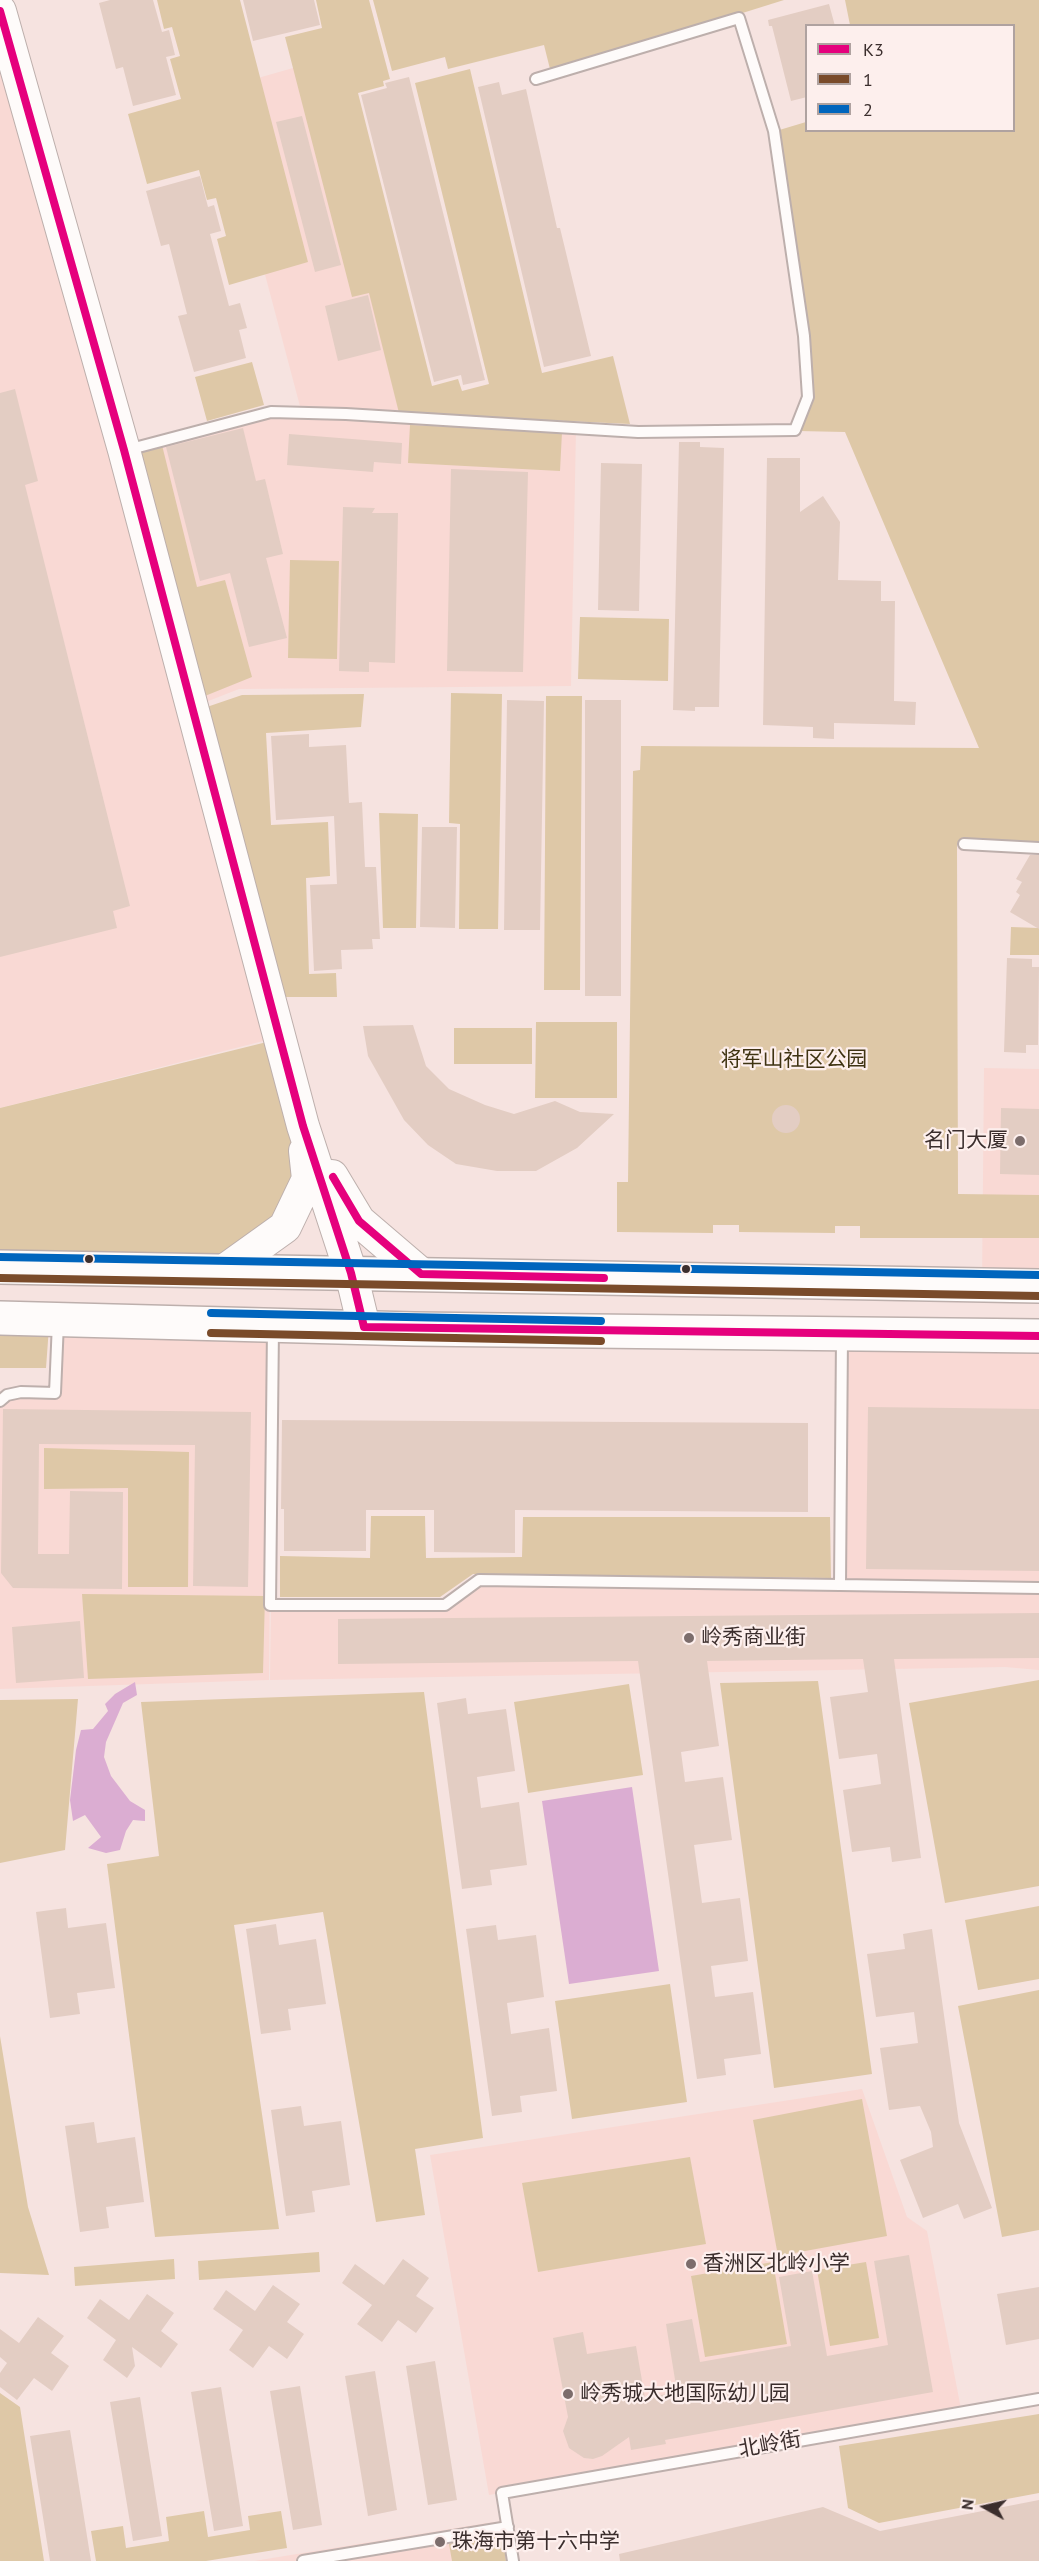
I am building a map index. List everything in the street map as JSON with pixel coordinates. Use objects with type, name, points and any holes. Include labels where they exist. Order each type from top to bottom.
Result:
[{"type":"main road","points":[[0,11],[124,450],[303,1126],[351,1273],[364,1327]]},
{"type":"main road","points":[[225,1270],[285,1227],[308,1179],[303,1126]]},
{"type":"main road","points":[[303,1126],[359,1221],[421,1274]]},
{"type":"main road","points":[[0,1267],[1039,1286]]},
{"type":"main road","points":[[0,1318],[364,1327],[1039,1336]]},
{"type":"lane","points":[[124,450],[271,412],[346,414],[638,432],[795,430],[808,397],[802,324],[774,131],[739,18],[536,79]]},
{"type":"lane","points":[[964,844],[1039,848]]},
{"type":"lane","points":[[0,1401],[7,1395],[21,1392],[56,1393],[58,1320]]},
{"type":"lane","points":[[273,1325],[270,1605],[446,1605],[479,1580],[1039,1588]]},
{"type":"lane","points":[[840,1584],[842,1333]]},
{"type":"lane","name":"北岭街","points":[[508,2527],[502,2493],[1039,2399]]},
{"type":"lane","points":[[303,2561],[508,2527],[513,2561]]},
{"type":"shaded area","points":[[0,19],[275,1038],[0,1108]]},
{"type":"shaded area","points":[[321,60],[412,416],[301,410],[216,90]]},
{"type":"shaded area","points":[[272,414],[576,429],[571,686],[239,689],[193,707],[126,452]]},
{"type":"shaded area","name":"名门大厦","points":[[984,1068],[1039,1069],[1039,1286],[982,1285]]},
{"type":"shaded area","points":[[59,1321],[272,1326],[269,1680],[0,1689],[0,1402],[7,1396],[56,1393]]},
{"type":"shaded area","points":[[844,1337],[1039,1339],[1039,1587],[841,1583]]},
{"type":"shaded area","points":[[480,1583],[1039,1593],[1039,1670],[1005,1667],[270,1680],[271,1608],[447,1608]]},
{"type":"shaded area","points":[[135,1682],[137,1695],[123,1703],[106,1742],[104,1757],[111,1776],[130,1801],[145,1810],[145,1821],[133,1820],[126,1831],[120,1850],[106,1853],[88,1848],[101,1837],[85,1815],[73,1821],[70,1800],[76,1750],[81,1730],[93,1729],[108,1711],[105,1704],[115,1694]]},
{"type":"shaded area","points":[[632,1787],[659,1971],[569,1984],[542,1801]]},
{"type":"shaded area","name":"香洲区北岭小学","points":[[862,2089],[907,2217],[927,2231],[961,2409],[489,2495],[430,2155]]},
{"type":"shaded area","name":"珠海市第十六中学","points":[[506,2521],[513,2561],[254,2561],[487,2523]]},
{"type":"green space","points":[[157,0],[240,0],[308,262],[229,285],[217,239],[226,236],[216,198],[207,200],[199,170],[147,184],[128,114],[181,99],[170,59],[180,56],[172,27],[164,29]]},
{"type":"green space","points":[[316,0],[369,0],[390,79],[383,81],[384,86],[358,93],[432,386],[458,379],[462,391],[489,384],[415,83],[470,69],[542,373],[613,356],[630,424],[399,413],[369,293],[352,297],[285,37],[322,28]]},
{"type":"green space","points":[[373,0],[784,0],[551,73],[544,45],[448,69],[445,57],[392,71]]},
{"type":"green space","name":"将军山社区公园","points":[[845,0],[1039,0],[1039,847],[957,844],[958,1194],[1039,1195],[1039,1238],[860,1238],[860,1226],[835,1226],[835,1233],[739,1232],[739,1225],[713,1225],[713,1233],[617,1232],[617,1182],[628,1182],[633,771],[640,770],[641,746],[979,748],[845,432],[798,431],[810,398],[776,131],[805,122],[805,132],[1015,132],[1015,24],[850,24]]},
{"type":"green space","points":[[252,362],[264,405],[207,421],[195,377]]},
{"type":"green space","points":[[410,425],[562,432],[560,471],[408,463]]},
{"type":"green space","points":[[162,445],[197,587],[225,580],[252,677],[195,700],[129,454]]},
{"type":"green space","points":[[290,560],[339,561],[337,659],[288,658]]},
{"type":"green space","points":[[580,617],[669,619],[668,681],[578,679]]},
{"type":"green space","points":[[451,693],[502,694],[498,929],[459,929],[460,824],[449,823]]},
{"type":"green space","points":[[364,694],[361,727],[266,733],[271,825],[328,822],[330,876],[306,878],[309,974],[336,973],[337,997],[274,997],[198,710],[242,695]]},
{"type":"green space","points":[[546,696],[582,696],[580,990],[544,990]]},
{"type":"green space","points":[[379,813],[418,814],[416,928],[383,928]]},
{"type":"green space","points":[[1011,927],[1039,928],[1039,955],[1010,955]]},
{"type":"green space","points":[[536,1022],[617,1022],[617,1098],[535,1098]]},
{"type":"green space","points":[[454,1028],[532,1028],[532,1064],[454,1064]]},
{"type":"green space","points":[[279,1039],[301,1126],[284,1226],[224,1268],[0,1265],[0,1108]]},
{"type":"green space","points":[[0,1327],[49,1327],[46,1368],[0,1368]]},
{"type":"green space","points":[[44,1448],[189,1452],[188,1587],[128,1587],[128,1488],[44,1489]]},
{"type":"green space","points":[[371,1516],[425,1516],[426,1558],[522,1557],[523,1517],[830,1517],[831,1578],[473,1574],[440,1597],[280,1597],[280,1556],[370,1558]]},
{"type":"green space","points":[[82,1594],[265,1596],[263,1673],[88,1679]]},
{"type":"green space","points":[[1039,1680],[1039,1886],[945,1903],[909,1703]]},
{"type":"green space","points":[[818,1681],[872,2074],[774,2088],[720,1683]]},
{"type":"green space","points":[[629,1684],[643,1775],[528,1793],[514,1702]]},
{"type":"green space","points":[[424,1692],[483,2138],[415,2149],[425,2215],[376,2222],[323,1912],[234,1925],[279,2229],[155,2237],[107,1864],[159,1856],[141,1702]]},
{"type":"green space","points":[[78,1699],[65,1850],[0,1863],[0,1700]]},
{"type":"green space","points":[[1039,1906],[1039,1979],[978,1990],[965,1920]]},
{"type":"green space","points":[[670,1984],[687,2102],[572,2119],[555,2001]]},
{"type":"green space","points":[[1039,1990],[1039,2230],[1002,2237],[958,2006]]},
{"type":"green space","points":[[0,2036],[28,2207],[49,2275],[0,2273]]},
{"type":"green space","points":[[862,2099],[887,2236],[778,2256],[753,2120]]},
{"type":"green space","points":[[690,2157],[706,2244],[538,2272],[522,2183]]},
{"type":"green space","points":[[319,2252],[320,2272],[199,2280],[198,2261]]},
{"type":"green space","points":[[174,2259],[175,2279],[75,2286],[74,2267]]},
{"type":"green space","points":[[773,2262],[787,2344],[705,2357],[691,2276]]},
{"type":"green space","points":[[866,2262],[879,2338],[830,2346],[817,2270]]},
{"type":"green space","points":[[0,2393],[20,2407],[44,2561],[0,2561]]},
{"type":"green space","points":[[1039,2414],[1039,2493],[879,2523],[848,2508],[839,2446]]},
{"type":"green space","points":[[204,2511],[208,2537],[250,2530],[248,2516],[281,2511],[287,2548],[206,2561],[96,2561],[91,2531],[123,2526],[126,2548],[169,2541],[166,2517]]},
{"type":"green space","points":[[502,2534],[506,2561],[452,2561],[449,2544]]},
{"type":"building","points":[[110,0],[153,0],[162,32],[169,30],[175,55],[166,57],[176,95],[133,106],[123,67],[116,69],[99,3]]},
{"type":"building","points":[[243,0],[314,0],[320,25],[253,41]]},
{"type":"building","points":[[829,4],[834,24],[805,24],[805,98],[791,101],[772,26],[769,26],[768,20]]},
{"type":"building","points":[[409,77],[485,380],[463,385],[461,375],[434,382],[361,95],[387,88],[385,83]]},
{"type":"building","points":[[499,82],[502,95],[526,89],[557,228],[560,228],[591,356],[544,367],[478,87]]},
{"type":"building","points":[[302,116],[341,265],[315,272],[276,122]]},
{"type":"building","points":[[200,176],[208,207],[214,205],[221,231],[210,234],[229,306],[240,303],[247,328],[239,330],[246,358],[194,372],[178,316],[187,314],[169,244],[161,246],[146,191]]},
{"type":"building","points":[[368,295],[381,350],[338,361],[325,306]]},
{"type":"building","points":[[15,389],[38,481],[25,485],[130,906],[113,911],[117,928],[0,957],[0,393]]},
{"type":"building","points":[[243,428],[256,481],[265,479],[283,554],[266,558],[287,638],[249,647],[230,573],[200,581],[166,447]]},
{"type":"building","points":[[289,434],[402,443],[401,464],[374,462],[373,472],[287,465]]},
{"type":"building","points":[[679,442],[700,442],[700,447],[724,448],[719,707],[695,707],[695,711],[673,710]]},
{"type":"building","points":[[767,458],[800,458],[800,512],[823,496],[840,522],[838,580],[881,581],[881,601],[895,601],[894,701],[916,702],[915,725],[834,723],[834,739],[813,738],[813,727],[763,725]]},
{"type":"building","points":[[601,463],[642,464],[639,611],[598,610]]},
{"type":"building","points":[[451,469],[528,472],[523,672],[447,671]]},
{"type":"building","points":[[343,507],[375,508],[372,513],[398,513],[395,663],[369,662],[369,672],[339,671]]},
{"type":"building","points":[[507,700],[544,701],[540,930],[504,930]]},
{"type":"building","points":[[585,700],[621,700],[621,996],[585,996]]},
{"type":"building","points":[[309,734],[309,747],[346,745],[349,803],[362,802],[365,867],[376,867],[380,939],[372,939],[373,949],[341,950],[342,969],[314,971],[310,885],[337,884],[334,816],[276,820],[271,736]]},
{"type":"building","points":[[422,827],[457,827],[455,928],[420,927]]},
{"type":"building","points":[[1030,855],[1039,855],[1039,929],[1010,912],[1020,895],[1016,892],[1022,882],[1016,879]]},
{"type":"building","points":[[1007,958],[1032,959],[1032,967],[1039,967],[1038,1045],[1026,1045],[1026,1053],[1004,1052]]},
{"type":"building","points":[[413,1025],[426,1066],[449,1089],[485,1105],[514,1114],[555,1101],[580,1112],[614,1114],[577,1148],[536,1171],[497,1171],[456,1164],[428,1145],[404,1120],[368,1056],[363,1026]]},
{"type":"building","points":[[786,1105],[796,1109],[800,1119],[796,1129],[786,1133],[776,1129],[772,1119],[776,1109]]},
{"type":"building","name":"名门大厦","points":[[1001,1108],[1039,1109],[1039,1175],[1000,1174]]},
{"type":"building","points":[[868,1407],[1039,1409],[1039,1571],[866,1569]]},
{"type":"building","points":[[3,1409],[251,1412],[248,1587],[193,1586],[195,1445],[39,1444],[38,1554],[69,1554],[70,1491],[123,1492],[122,1589],[13,1588],[1,1573]]},
{"type":"building","points":[[282,1420],[808,1423],[808,1512],[515,1510],[515,1553],[434,1552],[434,1510],[366,1510],[366,1551],[284,1551],[284,1509],[281,1509]]},
{"type":"building","points":[[1039,1613],[1039,1658],[894,1659],[921,1858],[892,1862],[890,1847],[852,1852],[843,1790],[881,1784],[877,1754],[839,1759],[830,1697],[868,1692],[863,1659],[707,1661],[719,1746],[681,1752],[685,1782],[723,1777],[732,1840],[694,1845],[702,1903],[740,1898],[748,1961],[711,1966],[715,1997],[753,1992],[761,2054],[724,2059],[726,2075],[697,2079],[638,1661],[338,1664],[338,1619]]},
{"type":"building","points":[[80,1621],[84,1678],[16,1683],[12,1627]]},
{"type":"building","points":[[466,1698],[468,1714],[506,1709],[515,1771],[477,1777],[481,1808],[519,1802],[527,1865],[490,1870],[492,1885],[462,1889],[437,1703]]},
{"type":"building","points":[[66,1908],[68,1928],[106,1923],[115,1988],[77,1993],[80,2014],[50,2018],[36,1912]]},
{"type":"building","points":[[276,1924],[279,1945],[316,1939],[326,2004],[288,2009],[291,2030],[261,2034],[246,1929]]},
{"type":"building","points":[[496,1925],[498,1940],[536,1935],[544,1997],[507,2003],[511,2034],[549,2028],[557,2091],[520,2096],[522,2112],[492,2116],[466,1929]]},
{"type":"building","points":[[932,1929],[959,2123],[992,2208],[964,2219],[958,2204],[923,2218],[900,2160],[933,2147],[931,2132],[920,2106],[889,2110],[880,2048],[918,2043],[914,2012],[876,2017],[867,1954],[905,1949],[903,1934]]},
{"type":"building","points":[[301,2106],[304,2126],[341,2121],[350,2185],[312,2191],[315,2212],[286,2216],[271,2110]]},
{"type":"building","points":[[94,2122],[97,2143],[135,2137],[144,2202],[106,2207],[109,2228],[80,2232],[65,2126]]},
{"type":"building","points":[[909,2255],[933,2392],[665,2440],[666,2444],[631,2450],[629,2437],[602,2456],[593,2459],[584,2458],[569,2448],[563,2431],[568,2417],[553,2338],[583,2332],[587,2354],[636,2346],[645,2398],[677,2392],[666,2324],[692,2319],[700,2362],[791,2346],[779,2277],[812,2271],[827,2356],[888,2345],[874,2261]]},
{"type":"building","points":[[403,2259],[429,2278],[416,2296],[434,2308],[416,2333],[398,2320],[382,2342],[357,2324],[372,2305],[342,2283],[355,2264],[384,2285]]},
{"type":"building","points":[[273,2285],[300,2304],[287,2322],[304,2334],[287,2359],[269,2346],[253,2368],[229,2350],[243,2330],[213,2309],[226,2290],[255,2311]]},
{"type":"building","points":[[1039,2287],[1039,2339],[1006,2345],[997,2294]]},
{"type":"building","points":[[147,2294],[174,2313],[161,2331],[178,2344],[161,2368],[132,2347],[135,2366],[127,2378],[103,2360],[116,2340],[87,2318],[100,2299],[129,2320]]},
{"type":"building","points":[[38,2317],[64,2336],[51,2353],[69,2366],[52,2391],[34,2378],[17,2400],[0,2387],[0,2373],[7,2363],[0,2357],[0,2329],[19,2343]]},
{"type":"building","points":[[435,2361],[457,2500],[428,2505],[406,2366]]},
{"type":"building","points":[[375,2371],[397,2510],[368,2516],[345,2376]]},
{"type":"building","points":[[300,2386],[322,2525],[293,2530],[270,2391]]},
{"type":"building","points":[[221,2387],[243,2526],[214,2531],[191,2392]]},
{"type":"building","points":[[140,2397],[162,2536],[133,2541],[110,2402]]},
{"type":"building","points":[[70,2430],[91,2561],[50,2561],[30,2436]]},
{"type":"building","points":[[1039,2500],[1039,2561],[620,2561],[619,2554],[823,2507],[880,2531]]},
{"type":"transit line","name":"K3","points":[[0,11],[124,450],[303,1126],[351,1273],[364,1327],[1039,1336]]},
{"type":"transit line","name":"K3","points":[[333,1177],[359,1221],[421,1274],[604,1278]]},
{"type":"transit line","name":"2","points":[[0,1257],[1039,1275]]},
{"type":"transit line","name":"1","points":[[0,1278],[1039,1296]]},
{"type":"transit line","name":"2","points":[[211,1313],[601,1321]]},
{"type":"transit line","name":"1","points":[[211,1333],[601,1341]]},
{"type":"place","name":"名门大厦","points":[[1020,1141]]},
{"type":"place","name":"岭秀商业街","points":[[689,1638]]},
{"type":"place","name":"香洲区北岭小学","points":[[691,2264]]},
{"type":"place","name":"岭秀城大地国际幼儿园","points":[[568,2394]]},
{"type":"place","name":"珠海市第十六中学","points":[[440,2542]]}]
